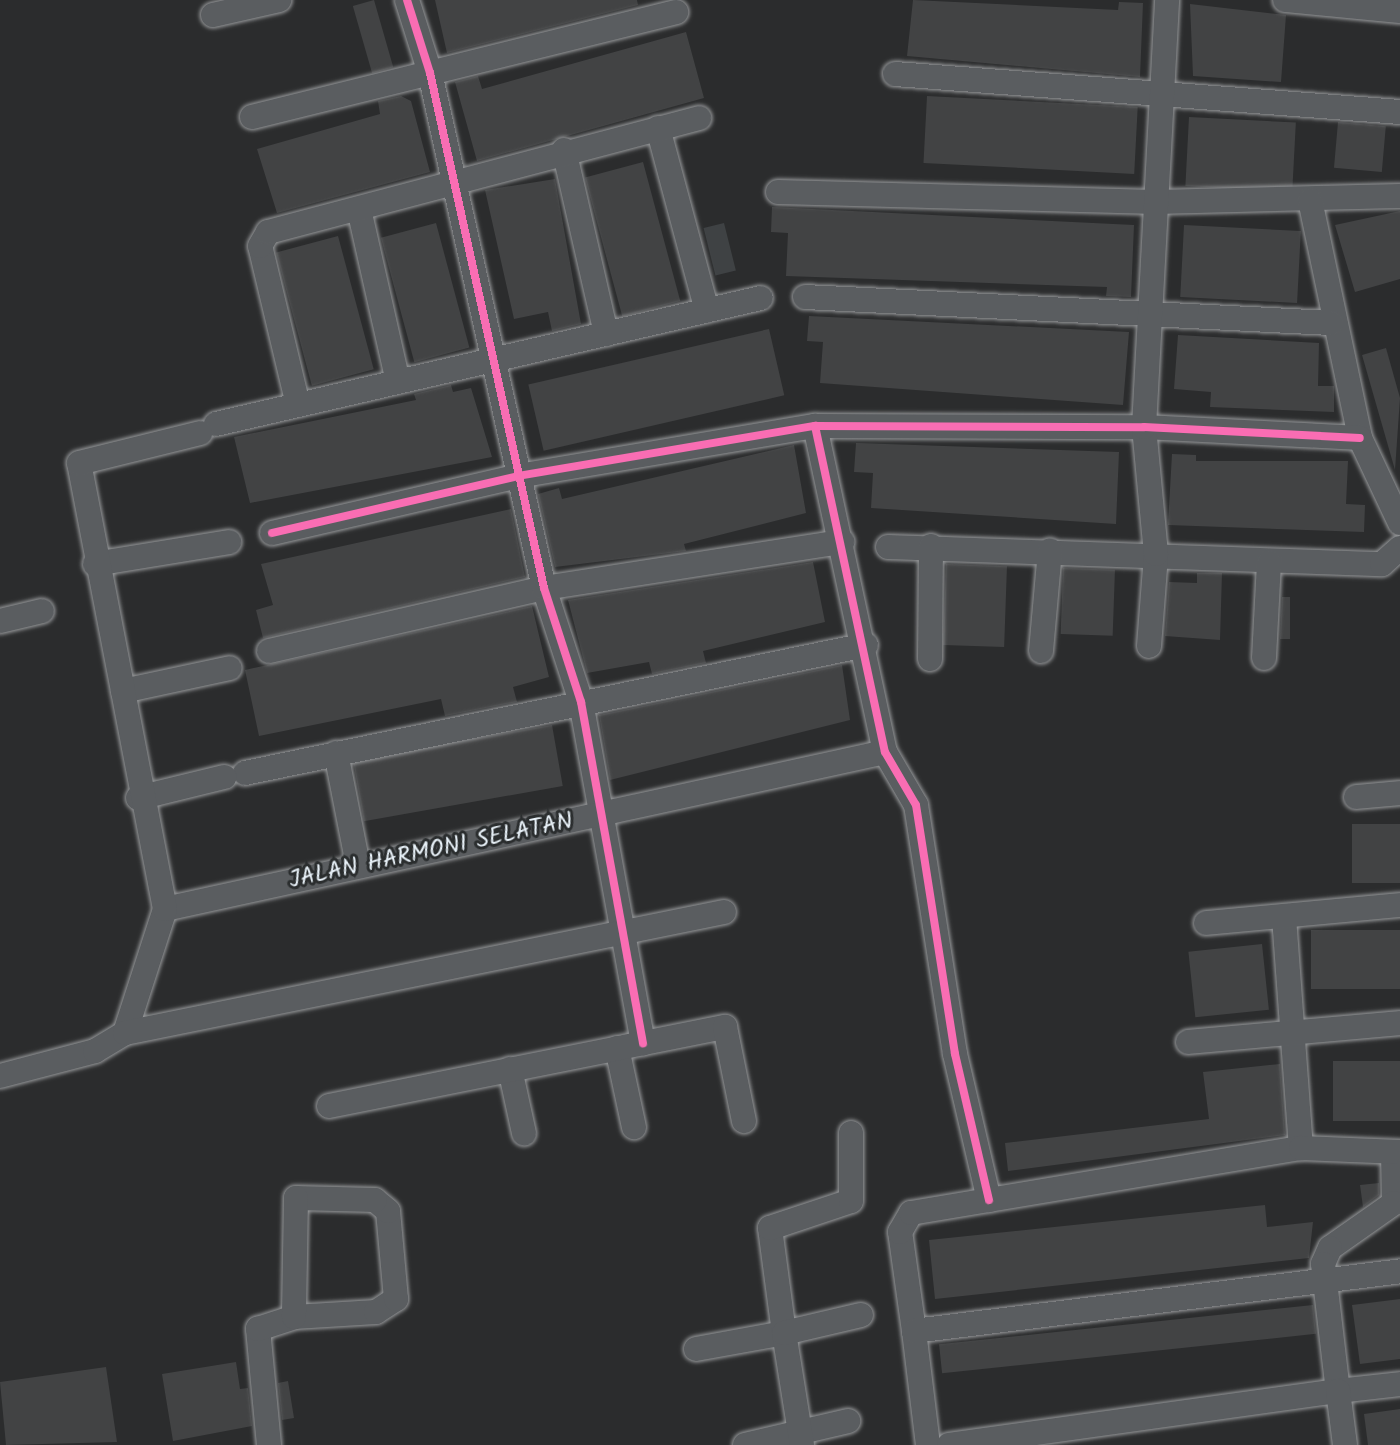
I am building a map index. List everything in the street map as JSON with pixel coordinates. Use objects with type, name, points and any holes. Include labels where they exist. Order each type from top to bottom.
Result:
[{"type":"street","points":[[213,15],[279,0]]},
{"type":"street","points":[[407,0],[430,73],[451,183],[544,588],[581,702],[643,1043]]},
{"type":"street","points":[[1149,646],[1156,554],[1144,427],[1167,0]]},
{"type":"street","points":[[1285,0],[1400,11]]},
{"type":"street","points":[[252,117],[676,12]]},
{"type":"street","points":[[895,74],[1162,90],[1400,112]]},
{"type":"street","points":[[298,405],[260,246],[275,229],[359,209],[564,150],[699,118]]},
{"type":"street","points":[[658,128],[707,311]]},
{"type":"street","points":[[564,150],[606,334]]},
{"type":"street","points":[[778,192],[1156,202],[1400,196]]},
{"type":"street","points":[[1310,200],[1331,323],[1360,438],[1400,515],[1400,523]]},
{"type":"street","points":[[359,209],[398,382]]},
{"type":"street","points":[[805,297],[1331,323]]},
{"type":"street","points":[[125,1033],[165,909],[138,798],[123,691],[95,564],[79,463],[298,405],[761,298]]},
{"type":"street","points":[[272,533],[518,476],[815,426],[1144,427],[1360,438]]},
{"type":"street","points":[[815,426],[866,645],[885,752],[916,805],[955,1054],[989,1200]]},
{"type":"street","points":[[95,564],[229,542]]},
{"type":"street","points":[[269,651],[544,588],[842,542]]},
{"type":"street","points":[[930,659],[931,546]]},
{"type":"street","points":[[888,547],[1050,550],[1269,562],[1382,564],[1400,548]]},
{"type":"street","points":[[1041,651],[1050,550]]},
{"type":"street","points":[[1264,658],[1269,562]]},
{"type":"street","points":[[0,621],[42,611]]},
{"type":"street","points":[[138,798],[336,753],[866,645]]},
{"type":"street","points":[[123,691],[230,668]]},
{"type":"street","name":"JALAN HARMONI SELATAN","points":[[165,909],[885,752]]},
{"type":"street","points":[[336,753],[358,865]]},
{"type":"street","points":[[1356,797],[1400,793]]},
{"type":"street","points":[[1206,923],[1400,905]]},
{"type":"street","points":[[0,1076],[95,1051],[125,1033],[724,912]]},
{"type":"street","points":[[1284,917],[1301,1148]]},
{"type":"street","points":[[1188,1042],[1400,1023]]},
{"type":"street","points":[[329,1106],[725,1027],[744,1121]]},
{"type":"street","points":[[617,1048],[634,1127]]},
{"type":"street","points":[[510,1069],[524,1133]]},
{"type":"street","points":[[800,1438],[770,1228],[851,1201],[851,1133]]},
{"type":"street","points":[[928,1445],[902,1221],[924,1208],[1301,1148],[1396,1153],[1394,1203],[1330,1248],[1324,1279],[1345,1445]]},
{"type":"street","points":[[269,1445],[258,1329],[294,1317],[376,1312],[396,1299],[388,1211],[375,1200],[296,1198],[294,1317]]},
{"type":"street","points":[[914,1331],[1400,1271]]},
{"type":"street","points":[[696,1349],[861,1315]]},
{"type":"street","points":[[949,1445],[1400,1384]]},
{"type":"street","points":[[745,1445],[800,1438],[848,1421]]},
{"type":"shaded area","points":[[724,223],[736,271],[715,276],[704,228]]},
{"type":"building","points":[[374,0],[393,67],[372,73],[353,6]]},
{"type":"building","points":[[435,0],[637,0],[638,5],[447,53]]},
{"type":"building","points":[[913,0],[1118,10],[1119,2],[1143,3],[1140,77],[907,56]]},
{"type":"building","points":[[1190,4],[1286,15],[1281,82],[1193,76]]},
{"type":"building","points":[[686,32],[704,98],[477,161],[455,82],[478,76],[482,89]]},
{"type":"building","points":[[401,96],[411,101],[430,172],[277,213],[257,149],[380,114],[378,101]]},
{"type":"building","points":[[927,96],[1138,107],[1134,174],[923,163]]},
{"type":"building","points":[[1189,117],[1296,123],[1292,192],[1185,186]]},
{"type":"building","points":[[1338,122],[1386,126],[1382,172],[1334,168]]},
{"type":"building","points":[[643,162],[680,301],[622,317],[585,178]]},
{"type":"building","points":[[555,179],[581,324],[552,331],[548,312],[514,319],[485,190]]},
{"type":"building","points":[[772,207],[1134,225],[1131,297],[1106,296],[1107,287],[786,276],[788,233],[771,232]]},
{"type":"building","points":[[1400,211],[1400,279],[1355,292],[1335,225]]},
{"type":"building","points":[[436,223],[469,348],[414,362],[381,238]]},
{"type":"building","points":[[1184,225],[1301,231],[1297,303],[1180,297]]},
{"type":"building","points":[[338,236],[374,369],[312,386],[276,253]]},
{"type":"building","points":[[809,316],[1129,332],[1123,405],[820,383],[823,342],[807,341]]},
{"type":"building","points":[[769,329],[784,395],[544,451],[528,385]]},
{"type":"building","points":[[1178,335],[1319,343],[1318,386],[1334,386],[1334,412],[1210,407],[1211,392],[1174,389]]},
{"type":"building","points":[[1386,348],[1400,398],[1395,470],[1362,355]]},
{"type":"building","points":[[451,385],[453,392],[471,388],[492,457],[250,503],[234,437],[416,400],[414,394]]},
{"type":"building","points":[[856,443],[1119,452],[1116,524],[871,508],[873,473],[854,472]]},
{"type":"building","points":[[794,445],[806,513],[684,544],[686,551],[555,567],[538,494],[559,488],[562,499]]},
{"type":"building","points":[[1172,454],[1196,455],[1196,461],[1348,461],[1346,504],[1365,505],[1364,532],[1168,525]]},
{"type":"building","points":[[511,509],[525,577],[263,638],[256,610],[273,605],[261,564]]},
{"type":"building","points":[[813,562],[825,622],[703,651],[706,663],[652,674],[649,662],[587,673],[568,600]]},
{"type":"building","points":[[946,564],[1007,566],[1004,647],[943,645]]},
{"type":"building","points":[[1063,568],[1115,570],[1113,636],[1061,634]]},
{"type":"building","points":[[1197,573],[1222,573],[1220,640],[1165,636],[1169,582],[1197,583]]},
{"type":"building","points":[[1282,597],[1290,597],[1290,639],[1280,639]]},
{"type":"building","points":[[532,606],[549,677],[513,687],[517,702],[445,716],[441,699],[259,736],[245,670]]},
{"type":"building","points":[[842,665],[850,720],[610,780],[599,715]]},
{"type":"building","points":[[552,725],[563,786],[364,821],[353,760]]},
{"type":"building","points":[[1352,824],[1400,824],[1400,883],[1352,883]]},
{"type":"building","points":[[1311,930],[1400,930],[1400,989],[1311,989]]},
{"type":"building","points":[[1262,944],[1269,1010],[1195,1017],[1188,952]]},
{"type":"building","points":[[1333,1061],[1400,1061],[1400,1121],[1333,1121]]},
{"type":"building","points":[[1280,1064],[1285,1135],[1008,1171],[1005,1143],[1209,1119],[1203,1072]]},
{"type":"building","points":[[1379,1183],[1379,1195],[1363,1207],[1360,1185]]},
{"type":"building","points":[[1265,1205],[1267,1227],[1313,1222],[1309,1258],[935,1299],[929,1240]]},
{"type":"building","points":[[1400,1299],[1400,1359],[1360,1364],[1352,1305]]},
{"type":"building","points":[[1313,1305],[1316,1334],[942,1373],[939,1344]]},
{"type":"building","points":[[236,1362],[240,1389],[248,1388],[252,1426],[173,1441],[162,1374]]},
{"type":"building","points":[[106,1367],[117,1442],[6,1445],[0,1382]]},
{"type":"building","points":[[288,1381],[294,1418],[282,1420],[278,1383]]},
{"type":"building","points":[[1400,1409],[1400,1445],[1368,1445],[1364,1414]]},
{"type":"cycle path","points":[[407,0],[430,73],[544,588],[581,702],[643,1043]]},
{"type":"cycle path","points":[[815,426],[885,752],[916,805],[955,1054],[989,1200]]},
{"type":"cycle path","points":[[272,533],[518,476],[815,426],[1144,427],[1360,438]]}]
